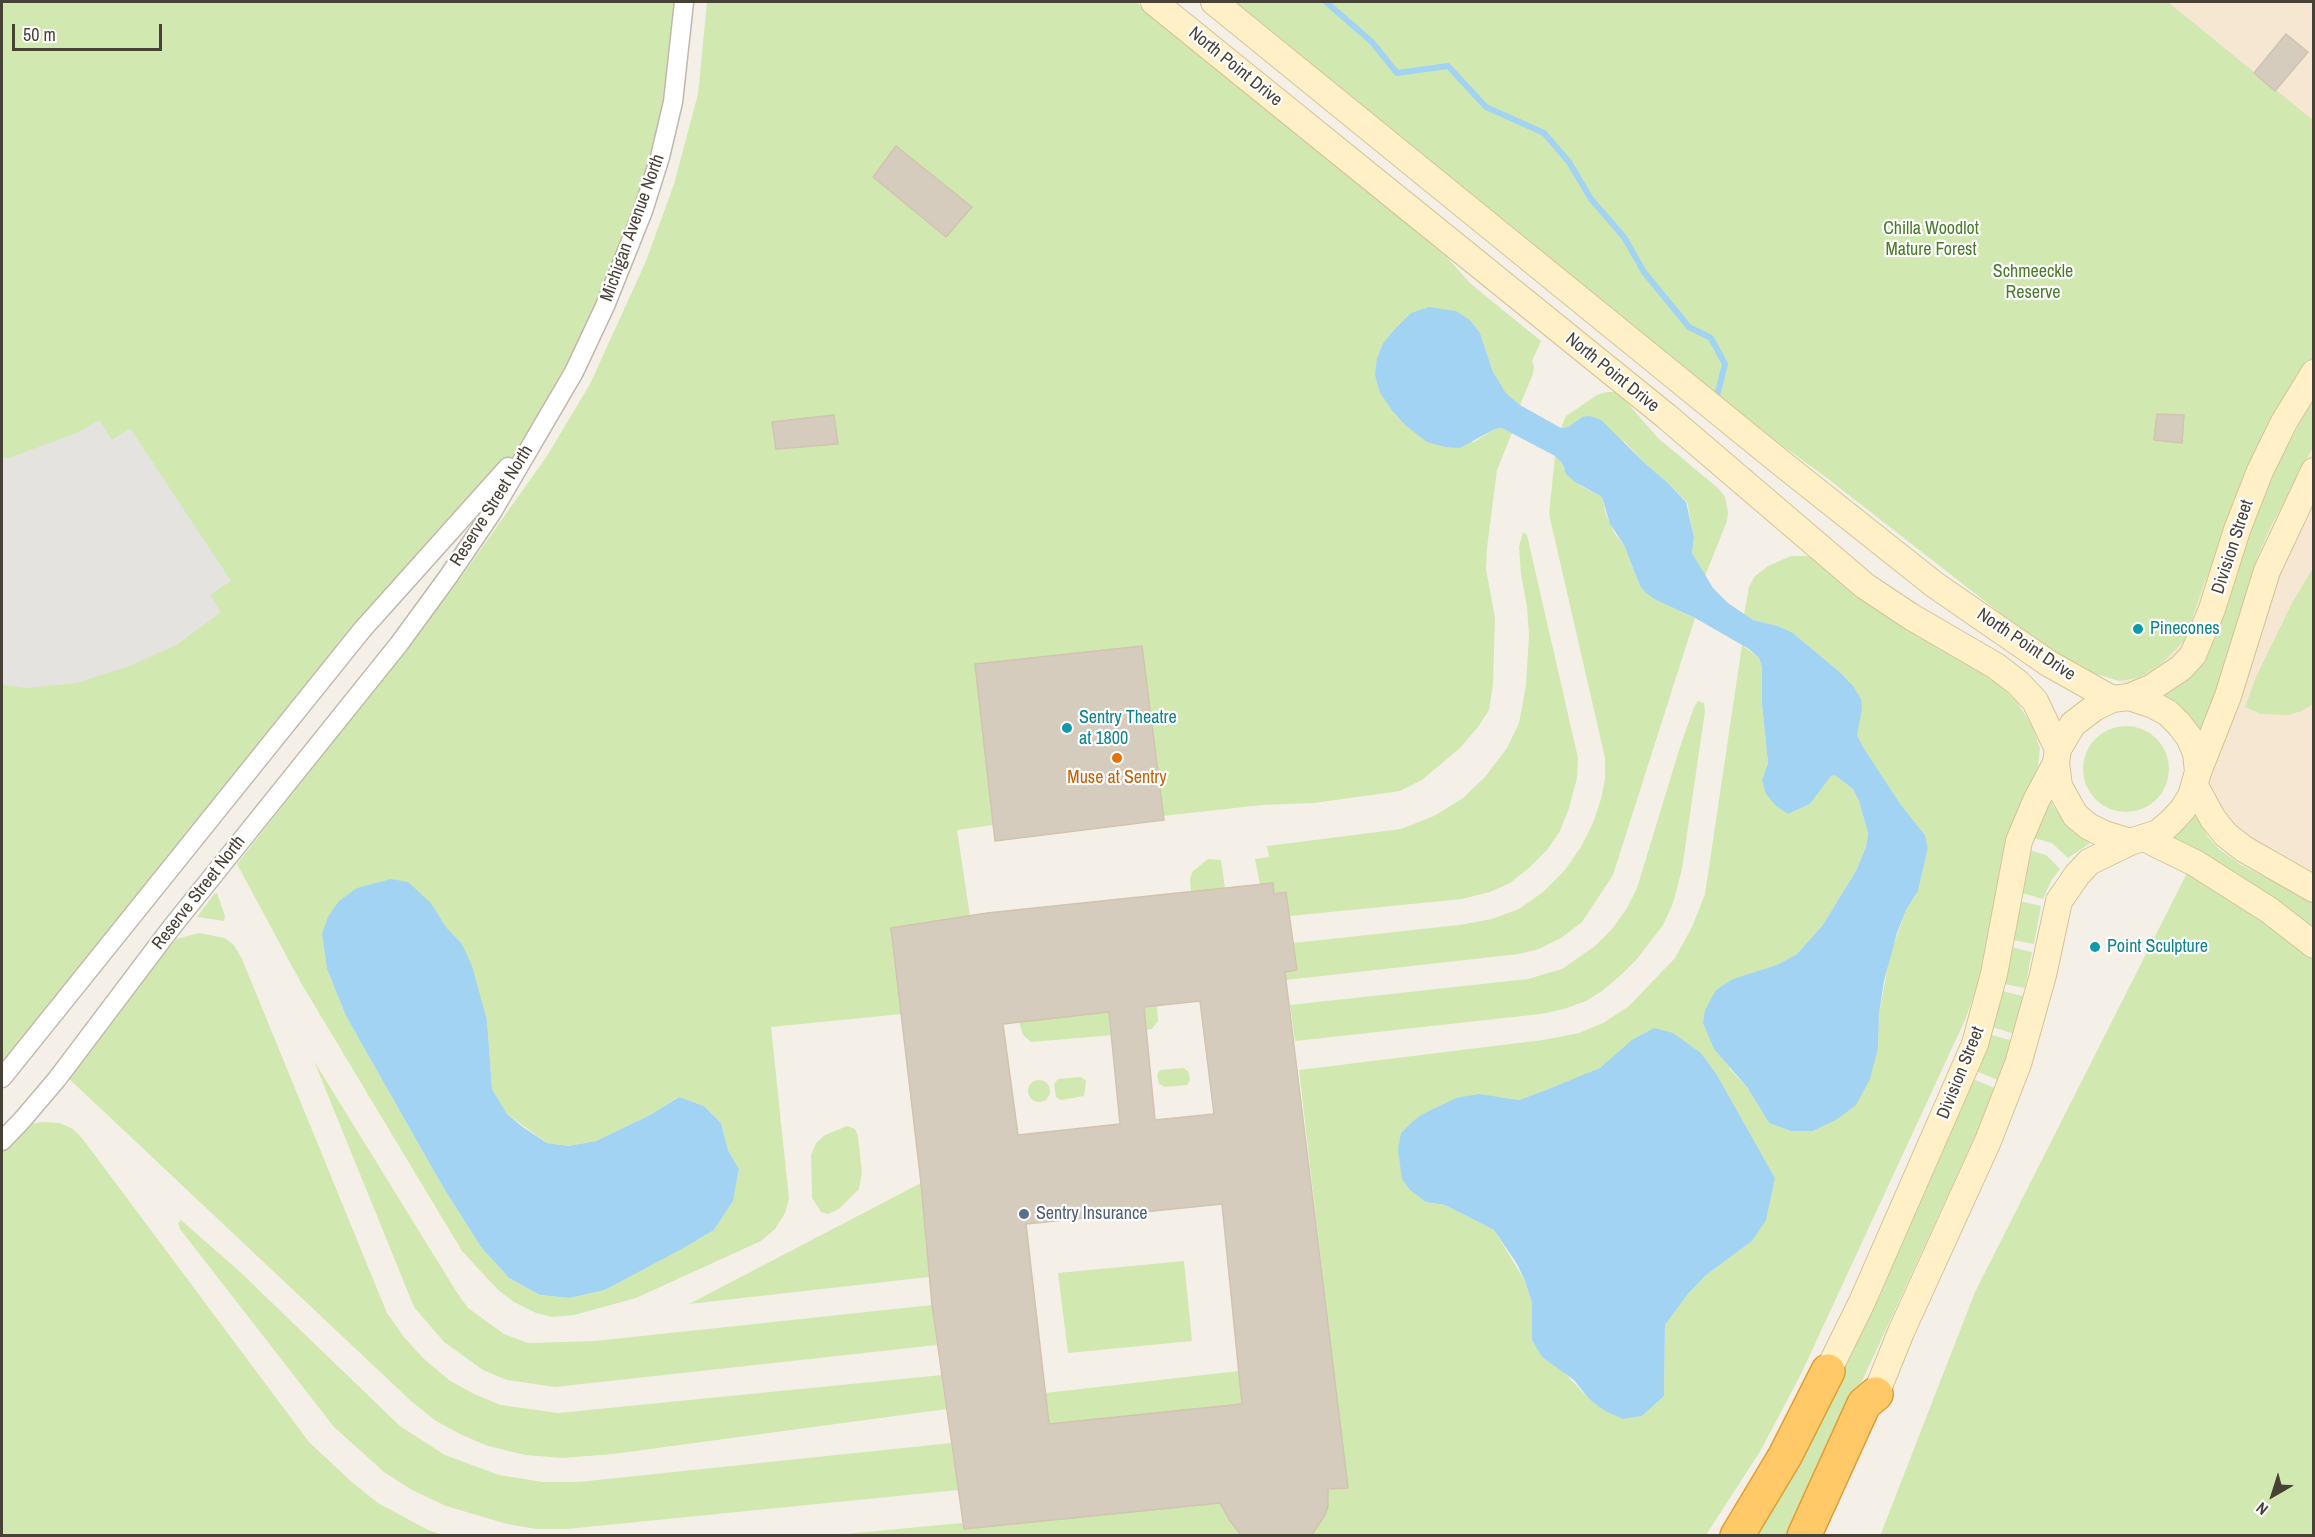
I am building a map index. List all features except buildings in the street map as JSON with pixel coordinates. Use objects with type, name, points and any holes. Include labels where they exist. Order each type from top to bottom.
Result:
[{"type":"highway","points":[[1737,1536],[1785,1456],[1828,1371]]},
{"type":"highway","points":[[1804,1536],[1864,1404],[1876,1394],[1879,1410],[1824,1536]]},
{"type":"street","name":"Michigan Avenue North","points":[[533,438],[574,372],[605,306],[643,212],[660,157],[673,102],[684,2]]},
{"type":"street","name":"North Point Drive","points":[[1154,2],[1666,416],[1865,586],[1910,616],[1996,666],[2018,683],[2035,701],[2057,756]]},
{"type":"street","name":"North Point Drive","points":[[1214,2],[1780,462],[1935,585],[2048,663],[2120,698]]},
{"type":"street","name":"Division Street","points":[[2120,698],[2151,688],[2181,668],[2193,655],[2212,609],[2237,530],[2260,471],[2284,422],[2313,373]]},
{"type":"street","name":"Reserve Street North","points":[[2,1078],[362,630],[533,438]]},
{"type":"street","name":"Reserve Street North","points":[[2,1141],[57,1079],[171,928],[399,644],[491,514],[533,438]]},
{"type":"street","points":[[1876,1394],[1901,1332],[1992,1131],[2018,1064],[2043,975],[2059,901],[2077,875],[2090,862],[2138,840],[2158,834],[2183,810],[2228,696],[2267,571],[2313,471]]},
{"type":"street","points":[[2313,889],[2244,849],[2226,835],[2213,819],[2197,779],[2196,753],[2189,737],[2168,713],[2153,705],[2120,698],[2094,708],[2079,719],[2057,756],[2059,786],[2075,815],[2088,826],[2104,834],[2170,849],[2205,868],[2269,909],[2313,945]]},
{"type":"street","name":"Division Street","points":[[1828,1371],[1862,1302],[1975,1044],[1994,975],[2019,841],[2057,756]]},
{"type":"shaded area","points":[[2167,2],[2313,2],[2313,122]]},
{"type":"shaded area","points":[[2313,357],[2313,874],[2259,845],[2232,823],[2218,807],[2208,785],[2210,764],[2165,702],[2119,681],[2139,678],[2185,640],[2204,584],[2275,427]]},
{"type":"shaded area","points":[[99,420],[112,440],[130,428],[231,581],[210,595],[221,612],[178,644],[130,666],[76,683],[27,688],[2,685],[2,457],[9,458],[77,433]]},
{"type":"green space","points":[[2,2],[684,2],[643,211],[533,438],[362,630],[2,1078]]},
{"type":"green space","points":[[707,2],[1136,2],[1425,233],[1471,284],[1541,341],[1532,361],[1533,374],[1520,405],[1506,393],[1493,372],[1480,333],[1471,321],[1394,330],[1383,343],[1377,358],[1380,393],[1405,425],[1474,442],[1495,429],[1502,428],[1512,433],[1497,470],[1487,548],[1486,569],[1495,618],[1493,684],[1489,710],[1460,748],[1422,780],[1400,791],[1314,803],[1262,805],[1163,816],[975,664],[993,825],[957,830],[970,916],[902,1014],[771,1027],[789,1199],[785,1213],[775,1229],[761,1241],[636,1298],[574,1315],[552,1317],[536,1313],[514,1302],[498,1290],[462,1251],[301,983],[237,864],[454,587],[547,456],[590,384],[646,261],[674,184],[698,94]],"holes":[[[431,903],[446,927],[462,944],[487,1020],[492,1089],[507,1114],[547,1143],[568,1146],[596,1141],[650,1115],[678,1097],[704,1106],[721,1123],[728,1150],[739,1169],[733,1201],[714,1230],[605,1290],[570,1298],[540,1295],[509,1278],[481,1247],[443,1187],[346,1016],[327,969],[322,934]]]},
{"type":"green space","name":"Schmeeckle Reserve","points":[[1214,2],[2168,2],[2314,121],[2313,357],[2275,427],[2204,584],[2185,640],[2161,664],[2139,678],[2119,681],[2089,672],[2057,655],[1827,478],[1599,313]]},
{"type":"green space","points":[[1614,392],[1624,399],[1658,438],[1719,489],[1725,497],[1727,521],[1705,576],[1692,553],[1694,537],[1687,502],[1625,442],[1582,417],[1568,427],[1561,428],[1566,416],[1597,395]]},
{"type":"green space","points":[[2313,399],[2313,447],[2270,528],[2257,558],[2202,736],[2190,715],[2172,700],[2162,697],[2186,682],[2207,657],[2236,567],[2259,506],[2277,466]]},
{"type":"green space","points":[[1555,456],[1562,463],[1563,468],[1581,486],[1602,497],[1606,514],[1615,534],[1624,545],[1640,586],[1656,600],[1695,618],[1613,875],[1582,922],[1561,938],[1539,949],[1519,954],[1286,980],[1285,972],[1293,943],[1459,925],[1492,919],[1519,909],[1543,892],[1565,870],[1582,845],[1601,799],[1605,779],[1605,758],[1549,514]]},
{"type":"green space","points":[[1523,532],[1527,535],[1578,758],[1577,778],[1560,831],[1547,850],[1529,868],[1510,883],[1490,892],[1462,899],[1290,916],[1286,892],[1274,894],[1273,883],[1260,885],[1255,859],[1269,857],[1267,846],[1401,829],[1434,816],[1463,798],[1485,777],[1507,748],[1519,723],[1526,685],[1529,635],[1519,547]]},
{"type":"green space","points":[[1791,556],[1807,556],[1817,559],[1894,620],[1992,678],[2017,702],[2032,726],[2040,748],[2038,767],[2013,825],[1982,973],[1965,1020],[1802,1372],[1761,1450],[1706,1535],[1311,1535],[1325,1515],[1328,1506],[1326,1490],[1347,1487],[1299,1070],[1543,1040],[1579,1033],[1603,1023],[1629,1006],[1675,958],[1692,927],[1705,894],[1742,645],[1759,658],[1762,668],[1762,704],[1768,763],[1762,780],[1788,814],[1810,804],[1831,775],[1836,775],[1853,789],[1859,801],[1868,833],[1866,847],[1856,871],[1822,926],[1797,954],[1778,965],[1756,973],[1729,1068],[1747,1087],[1769,1123],[1791,1131],[1813,1131],[1836,1120],[1878,1048],[1879,1014],[1890,955],[1906,910],[1918,891],[1928,848],[1925,835],[1901,805],[1857,735],[1852,685],[1793,633],[1778,626],[1753,620],[1744,614],[1749,587],[1755,576],[1768,566]],"holes":[[[1673,1034],[1701,1053],[1717,1075],[1775,1178],[1752,1241],[1705,1276],[1665,1325],[1664,1396],[1642,1416],[1623,1419],[1589,1399],[1562,1370],[1542,1357],[1532,1340],[1532,1303],[1525,1281],[1494,1230],[1445,1205],[1426,1202],[1421,1115],[1433,1110],[1500,1097],[1519,1100],[1578,1078],[1600,1068],[1616,1056]]]},
{"type":"green space","points":[[2313,568],[2313,704],[2302,711],[2288,715],[2261,714],[2245,707],[2256,677],[2292,603]]},
{"type":"green space","points":[[1698,701],[1704,703],[1705,711],[1682,869],[1677,889],[1663,925],[1637,959],[1621,975],[1586,1001],[1541,1014],[1295,1041],[1290,1005],[1528,979],[1562,969],[1595,946],[1612,929],[1627,908],[1637,888],[1680,747]]},
{"type":"green space","points":[[2118,726],[2134,726],[2157,738],[2166,752],[2169,769],[2166,786],[2157,800],[2134,812],[2118,812],[2102,805],[2090,793],[2083,777],[2083,761],[2090,745],[2102,733]]},
{"type":"green space","points":[[2049,797],[2068,827],[2092,842],[2068,858],[2052,843],[2033,838]]},
{"type":"green space","points":[[2195,811],[2208,837],[2219,849],[2241,865],[2313,901],[2313,929],[2208,856],[2171,837]]},
{"type":"green space","points":[[2029,850],[2046,855],[2060,869],[2051,881],[2043,899],[2022,893]]},
{"type":"green space","points":[[1208,859],[1221,860],[1225,888],[1191,892],[1192,872]]},
{"type":"green space","points":[[2189,869],[2313,957],[2313,1535],[1880,1536],[1975,1292]]},
{"type":"green space","points":[[217,893],[225,916],[224,921],[197,917],[214,894]]},
{"type":"green space","points":[[2020,901],[2041,906],[2034,944],[2013,940]]},
{"type":"green space","points":[[199,933],[225,938],[234,945],[242,959],[387,1313],[423,1358],[449,1380],[501,1405],[558,1413],[942,1375],[947,1409],[613,1454],[563,1458],[525,1455],[488,1446],[436,1421],[411,1401],[65,1075],[176,939]]},
{"type":"green space","points":[[2011,947],[2032,952],[2025,988],[2004,984]]},
{"type":"green space","points":[[2002,991],[2023,996],[2015,1034],[1992,1027]]},
{"type":"green space","points":[[1157,1006],[1158,1021],[1152,1029],[1114,1035],[1031,1042],[1023,1035],[1019,1022]]},
{"type":"green space","points":[[1989,1034],[2013,1041],[2000,1081],[1976,1071]]},
{"type":"green space","points":[[314,1061],[456,1291],[468,1308],[504,1334],[528,1343],[595,1341],[932,1305],[937,1345],[555,1387],[507,1380],[483,1370],[444,1342],[414,1307]]},
{"type":"green space","points":[[1183,1068],[1189,1074],[1190,1080],[1187,1085],[1165,1087],[1159,1084],[1157,1074],[1160,1070]]},
{"type":"green space","points":[[1081,1077],[1086,1081],[1084,1096],[1061,1100],[1056,1097],[1054,1084],[1058,1079]]},
{"type":"green space","points":[[1973,1079],[1997,1089],[1791,1535],[1750,1536],[1912,1216]]},
{"type":"green space","points":[[1039,1080],[1047,1083],[1050,1091],[1047,1099],[1039,1102],[1031,1099],[1028,1091],[1031,1083]]},
{"type":"green space","points":[[60,1123],[73,1129],[82,1138],[309,1442],[378,1503],[428,1530],[443,1535],[2,1535],[2,1152],[30,1124]]},
{"type":"green space","points":[[847,1126],[855,1129],[858,1136],[862,1172],[859,1189],[839,1209],[828,1214],[821,1212],[812,1198],[811,1155],[816,1143],[825,1135]]},
{"type":"green space","points":[[921,1183],[929,1277],[689,1304]]},
{"type":"green space","points":[[181,1220],[238,1270],[400,1426],[445,1455],[499,1475],[543,1482],[578,1482],[951,1443],[958,1490],[567,1529],[536,1529],[507,1524],[446,1506],[412,1490],[384,1472],[334,1427],[180,1229],[178,1223]]},
{"type":"green space","points":[[1184,1261],[1192,1341],[1068,1353],[1058,1273]]},
{"type":"green space","points":[[1239,1371],[1242,1404],[1049,1424],[1045,1393]]},
{"type":"green space","points":[[1222,1503],[1230,1521],[1242,1535],[823,1536],[962,1523],[964,1529]]},
{"type":"water","points":[[1429,307],[1456,311],[1471,321],[1480,333],[1493,372],[1506,393],[1520,405],[1561,428],[1568,427],[1582,417],[1590,416],[1601,420],[1686,502],[1694,537],[1692,553],[1713,588],[1728,603],[1753,620],[1778,626],[1793,633],[1841,673],[1861,699],[1862,709],[1857,735],[1901,805],[1925,835],[1928,848],[1918,891],[1906,910],[1897,933],[1884,981],[1879,1014],[1878,1048],[1870,1079],[1856,1105],[1836,1120],[1813,1131],[1791,1131],[1769,1123],[1747,1087],[1714,1049],[1703,1023],[1705,1010],[1716,990],[1733,979],[1777,965],[1797,954],[1822,926],[1856,871],[1866,847],[1868,833],[1859,801],[1853,789],[1835,775],[1831,776],[1810,804],[1788,814],[1776,806],[1766,794],[1762,780],[1768,763],[1762,704],[1762,668],[1759,658],[1749,649],[1646,593],[1640,586],[1624,545],[1610,524],[1602,497],[1575,482],[1566,474],[1562,463],[1555,456],[1502,428],[1495,429],[1460,448],[1445,447],[1427,442],[1405,425],[1393,412],[1380,393],[1375,375],[1377,358],[1383,343],[1411,313]]},
{"type":"water","points":[[391,879],[408,882],[431,903],[446,927],[462,944],[472,966],[487,1020],[492,1089],[507,1114],[524,1128],[547,1143],[568,1146],[596,1141],[650,1115],[679,1097],[704,1106],[721,1123],[728,1150],[739,1169],[733,1201],[714,1230],[605,1290],[570,1298],[540,1295],[509,1278],[481,1247],[443,1187],[346,1016],[327,969],[322,934],[328,917],[339,901],[357,888]]},
{"type":"water","points":[[1654,1028],[1673,1033],[1701,1053],[1717,1075],[1775,1178],[1766,1220],[1752,1241],[1705,1276],[1665,1325],[1664,1396],[1642,1416],[1623,1419],[1605,1411],[1589,1399],[1574,1380],[1542,1357],[1532,1340],[1532,1303],[1525,1281],[1517,1264],[1494,1230],[1445,1205],[1426,1202],[1410,1190],[1402,1179],[1398,1150],[1401,1133],[1412,1122],[1421,1115],[1456,1098],[1479,1094],[1519,1100],[1600,1068],[1632,1040]]},
{"type":"waterway","points":[[1326,2],[1372,42],[1397,73],[1448,66],[1486,107],[1544,133],[1569,162],[1591,199],[1624,237],[1644,272],[1689,327],[1711,338],[1725,364],[1716,400]]},
{"type":"place","name":"Pinecones","points":[[2138,629]]},
{"type":"place","name":"Sentry Theatre at 1800","points":[[1067,728]]},
{"type":"place","name":"Muse at Sentry","points":[[1117,758]]},
{"type":"place","name":"Point Sculpture","points":[[2095,947]]},
{"type":"place","name":"Sentry Insurance","points":[[1024,1214]]},
{"type":"park label","name":"Chilla Woodlot Mature Forest","points":[[1931,239]]}]
